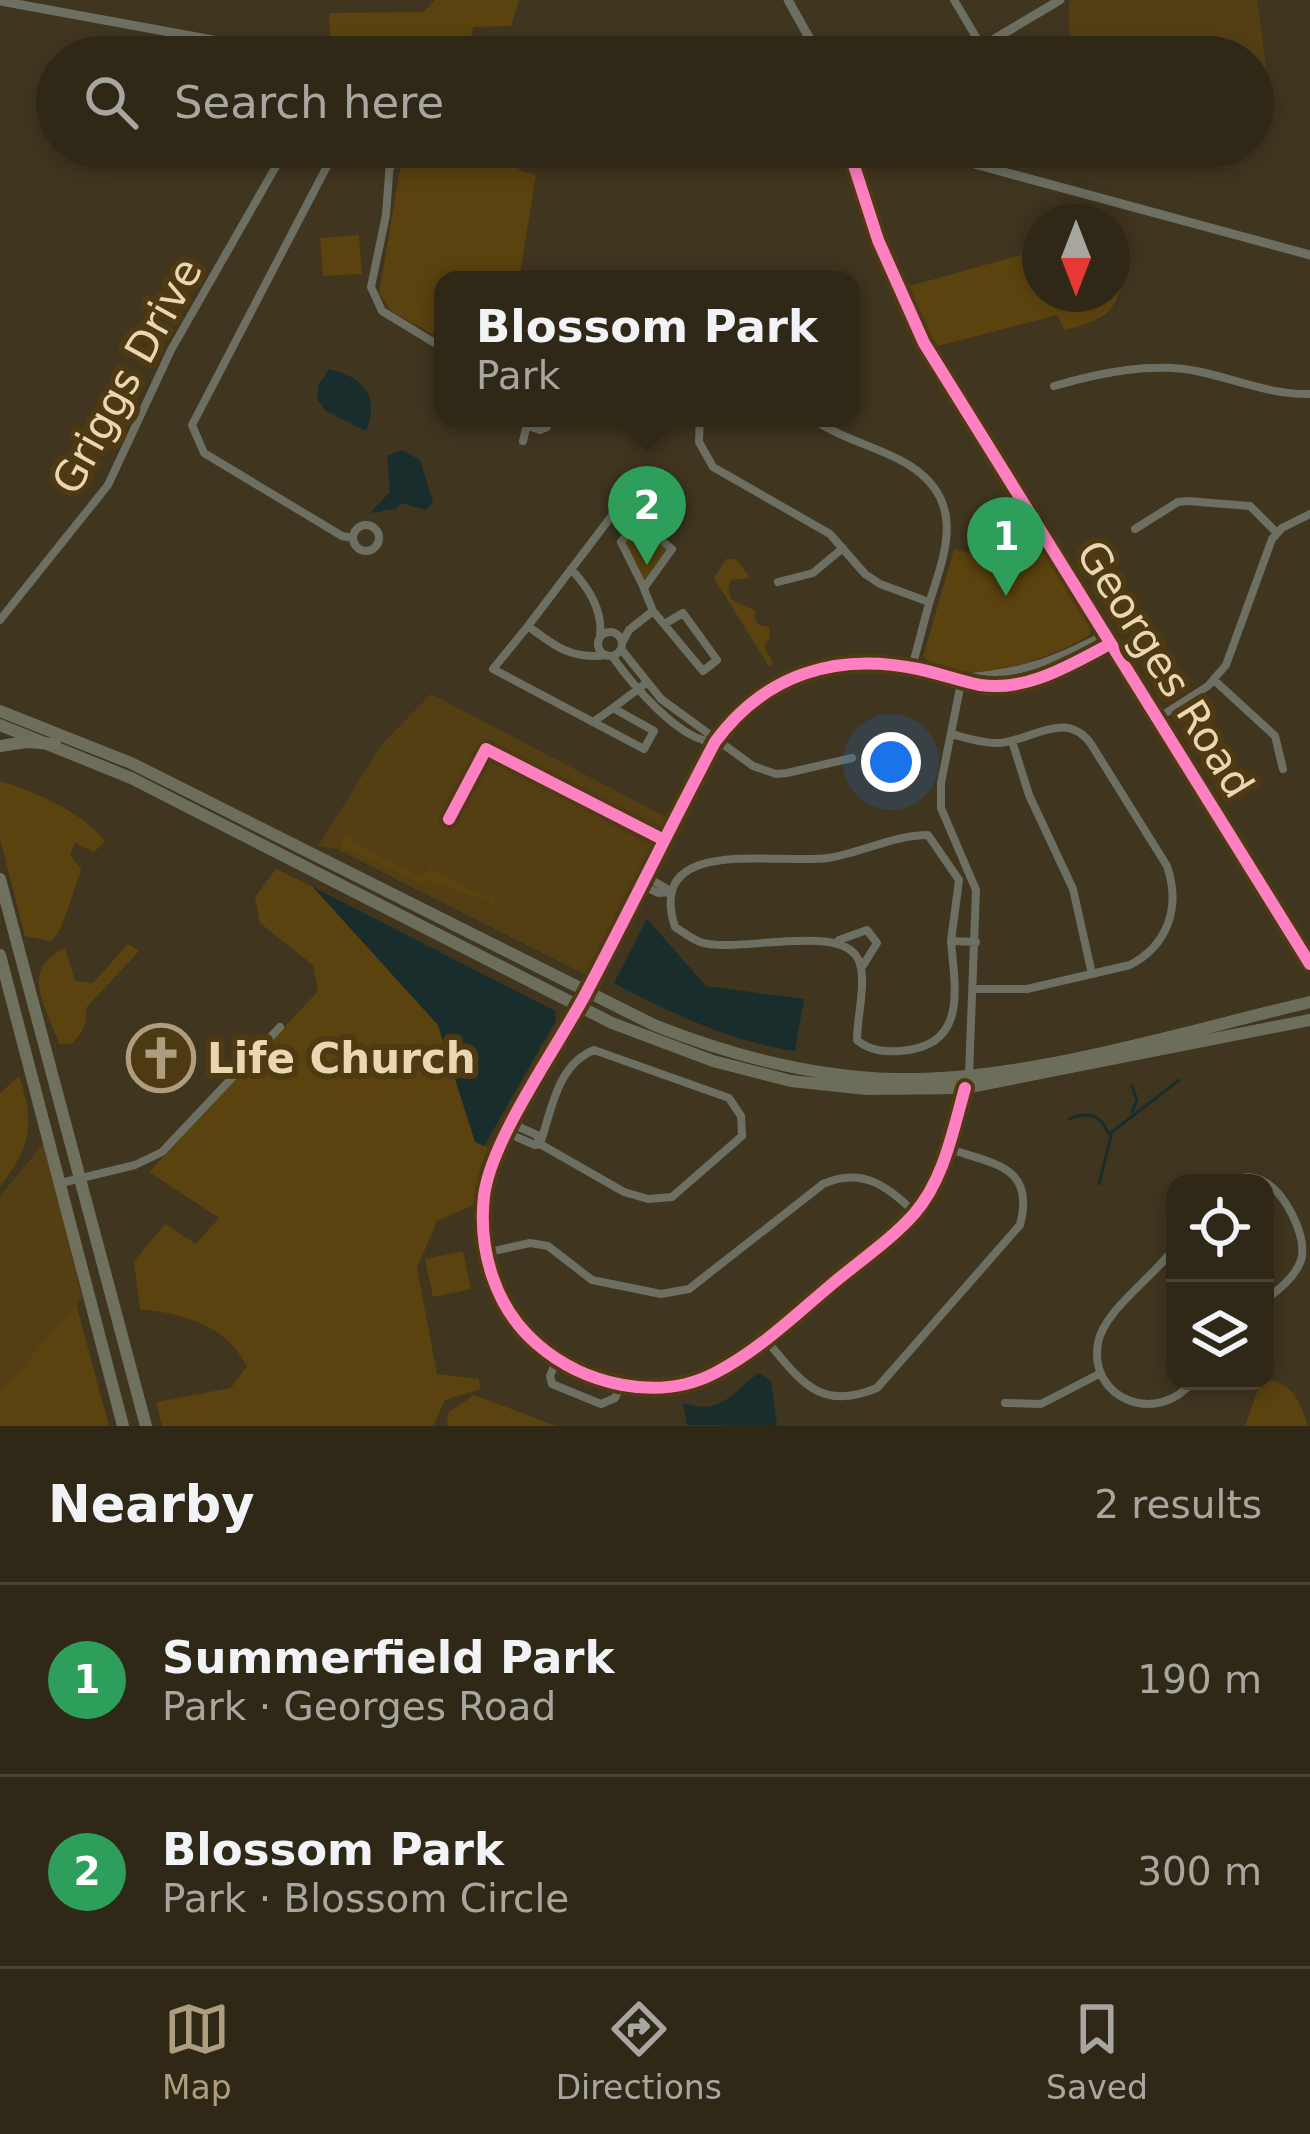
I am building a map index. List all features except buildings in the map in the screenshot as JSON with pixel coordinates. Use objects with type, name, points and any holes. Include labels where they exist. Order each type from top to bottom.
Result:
[{"type":"highway","points":[[0,746],[55,744]]},
{"type":"highway","points":[[0,878],[146,1426]]},
{"type":"highway","points":[[0,955],[123,1426]]},
{"type":"main road","points":[[0,711],[131,763],[586,993],[720,1051],[771,1064],[967,1082],[1310,1002]]},
{"type":"main road","points":[[0,725],[131,778],[578,1007],[662,1045],[791,1081],[867,1089],[967,1082],[1310,1019]]},
{"type":"street","points":[[788,0],[808,36]]},
{"type":"street","points":[[954,0],[976,36]]},
{"type":"street","points":[[999,36],[1060,0]]},
{"type":"street","points":[[0,1],[191,36]]},
{"type":"street","name":"Griggs Drive","points":[[0,620],[108,485],[171,350],[275,168]]},
{"type":"street","points":[[326,168],[192,425],[204,453],[352,538]]},
{"type":"street","points":[[392,168],[371,287],[382,311],[434,343]]},
{"type":"street","name":"Georges Road","points":[[855,168],[878,240],[913,321],[1310,964]]},
{"type":"street","points":[[990,168],[1310,254]]},
{"type":"street","points":[[1054,386],[1097,374],[1181,368],[1275,392],[1310,394]]},
{"type":"street","points":[[523,441],[526,427]]},
{"type":"street","points":[[700,427],[699,442],[713,467],[815,525],[880,584],[929,602]]},
{"type":"street","points":[[824,427],[907,464],[932,487],[945,512],[948,538],[912,668]]},
{"type":"street","points":[[613,707],[654,731],[644,749],[493,670],[642,476]]},
{"type":"street","points":[[1135,529],[1187,501],[1250,506],[1277,533]]},
{"type":"street","points":[[613,514],[626,526],[626,534]]},
{"type":"street","points":[[1158,718],[1214,680],[1226,664],[1277,533],[1310,514]]},
{"type":"street","points":[[644,587],[672,549],[638,521],[621,542],[653,610],[703,671],[718,660],[683,613],[665,623]]},
{"type":"street","points":[[778,582],[813,573],[843,548]]},
{"type":"street","points":[[571,569],[586,584],[602,622],[614,632],[642,686]]},
{"type":"street","points":[[528,626],[578,658],[609,656],[653,610]]},
{"type":"street","points":[[590,657],[602,622]]},
{"type":"street","points":[[599,641],[629,630]]},
{"type":"street","points":[[962,678],[941,783],[941,808],[976,890],[975,989],[967,1082],[937,1177],[915,1214],[766,1340],[711,1376],[679,1385],[621,1385],[556,1361],[520,1330],[498,1293],[485,1252],[484,1194],[492,1159],[586,993],[715,742],[746,706],[804,671],[855,662],[912,668],[962,678],[980,685],[1026,682],[1058,671],[1107,639]]},
{"type":"street","points":[[599,641],[671,720],[753,766],[776,774],[853,758]]},
{"type":"street","points":[[1214,680],[1269,728],[1283,769]]},
{"type":"street","points":[[593,722],[642,686]]},
{"type":"street","points":[[951,734],[994,743],[1057,727],[1072,728],[1087,737],[1167,866],[1172,886],[1172,917],[1155,948],[1130,965],[1019,990],[975,989]]},
{"type":"street","points":[[1012,741],[1029,795],[1072,889],[1092,974]]},
{"type":"street","points":[[928,835],[959,880],[951,941],[956,1000],[951,1023],[934,1042],[905,1051],[868,1050],[857,1040],[862,968],[877,943],[867,930],[838,940],[701,942],[675,927],[669,908],[674,883],[714,858],[814,860],[928,835]]},
{"type":"street","points":[[643,881],[672,892]]},
{"type":"street","points":[[838,940],[854,952],[862,968]]},
{"type":"street","points":[[951,941],[976,942]]},
{"type":"street","points":[[61,1183],[135,1165],[161,1153],[280,1027]]},
{"type":"street","points":[[510,1128],[537,1135],[541,1144],[624,1192],[648,1199],[671,1197],[733,1148],[742,1136],[741,1116],[729,1097],[594,1050],[566,1069],[541,1144]]},
{"type":"street","points":[[766,1340],[802,1382],[825,1396],[854,1397],[877,1388],[1020,1225],[1026,1205],[1022,1182],[1008,1169],[947,1148]]},
{"type":"street","points":[[485,1252],[530,1243],[548,1246],[592,1280],[661,1294],[689,1289],[823,1184],[841,1176],[864,1176],[881,1184],[915,1214]]},
{"type":"street","points":[[1274,1190],[1294,1219],[1306,1260],[1274,1293]]},
{"type":"street","points":[[1166,1257],[1102,1329],[1097,1347],[1102,1373],[1123,1397],[1141,1406],[1164,1404],[1185,1390]]},
{"type":"street","points":[[556,1361],[552,1384],[601,1404],[615,1397],[621,1385]]},
{"type":"street","points":[[1005,1403],[1041,1404],[1102,1373]]},
{"type":"shaded area","points":[[435,0],[519,0],[511,26],[473,27],[472,36],[331,36],[329,13],[424,12]]},
{"type":"shaded area","points":[[1069,0],[1257,0],[1262,36],[1069,36]]},
{"type":"shaded area","points":[[400,168],[518,168],[536,175],[520,271],[434,271],[434,335],[391,311],[379,293]]},
{"type":"shaded area","points":[[359,235],[362,274],[323,276],[320,238]]},
{"type":"shaded area","points":[[1022,255],[1022,312],[1108,312],[1065,330],[1057,315],[938,346],[906,287]]},
{"type":"shaded area","points":[[639,527],[668,551],[645,580],[624,543]]},
{"type":"shaded area","points":[[1035,537],[1090,627],[1090,635],[1006,668],[960,671],[923,657],[954,549],[979,556],[992,566]]},
{"type":"shaded area","points":[[726,559],[736,559],[750,578],[732,580],[728,586],[731,599],[756,611],[759,625],[769,627],[770,638],[764,647],[773,662],[770,668],[714,578]]},
{"type":"shaded area","points":[[431,694],[670,819],[592,978],[335,848],[318,846],[382,744]]},
{"type":"shaded area","points":[[0,781],[72,813],[105,842],[94,852],[75,843],[70,855],[81,868],[80,874],[51,941],[25,936],[0,839]]},
{"type":"shaded area","points":[[352,836],[351,842],[423,878],[433,864],[432,870],[488,899],[492,894],[495,903],[426,880],[422,884],[348,849],[340,853],[343,837]]},
{"type":"shaded area","points":[[276,869],[313,887],[438,1025],[475,1141],[496,1151],[481,1202],[437,1221],[417,1268],[437,1374],[479,1379],[480,1389],[445,1400],[433,1426],[162,1426],[156,1402],[231,1388],[247,1366],[227,1340],[202,1324],[140,1309],[134,1261],[165,1224],[196,1244],[219,1218],[149,1172],[318,991],[313,965],[260,923],[255,897]]},
{"type":"shaded area","points":[[128,944],[139,951],[86,1008],[85,1024],[76,1040],[59,1044],[40,990],[42,967],[65,948],[75,981],[93,983]]},
{"type":"shaded area","points":[[19,1076],[27,1108],[27,1135],[0,1187],[0,1093]]},
{"type":"shaded area","points":[[45,1142],[82,1298],[0,1393],[0,1196]]},
{"type":"shaded area","points":[[463,1251],[471,1289],[433,1297],[425,1259]]},
{"type":"shaded area","points":[[76,1304],[109,1426],[0,1426],[0,1393]]},
{"type":"shaded area","points":[[1274,1381],[1289,1389],[1308,1426],[1245,1426],[1258,1390],[1274,1390]]},
{"type":"shaded area","points":[[474,1395],[556,1426],[447,1426],[448,1413]]},
{"type":"water","points":[[329,369],[351,377],[366,390],[371,407],[366,431],[326,411],[317,399],[319,384]]},
{"type":"water","points":[[402,450],[420,460],[433,502],[426,510],[401,503],[396,509],[370,513],[390,492],[387,456]]},
{"type":"water","points":[[313,887],[555,1011],[556,1020],[484,1146],[475,1142],[438,1025]]},
{"type":"water","points":[[647,919],[706,986],[804,999],[795,1051],[702,1025],[614,983]]},
{"type":"water","points":[[759,1373],[771,1381],[777,1426],[687,1425],[683,1404],[720,1403]]},
{"type":"waterway","points":[[1099,1184],[1112,1132],[1179,1080]]},
{"type":"waterway","points":[[1132,1086],[1137,1100],[1132,1112]]},
{"type":"waterway","points":[[1069,1119],[1093,1116],[1109,1134]]},
{"type":"cycle path","points":[[855,168],[878,240],[924,343],[1310,964]]},
{"type":"cycle path","points":[[965,1088],[940,1170],[914,1214],[775,1332],[715,1373],[669,1387],[645,1388],[598,1379],[537,1344],[500,1296],[487,1257],[483,1216],[489,1173],[499,1148],[586,993],[715,742],[735,719],[780,685],[831,667],[888,664],[997,686],[1048,675],[1110,644]]},
{"type":"cycle path","points":[[449,819],[486,749],[664,840]]},
{"type":"place","name":"Blossom Park","points":[[647,565]]},
{"type":"place","name":"Summerfield Park","points":[[1006,596]]},
{"type":"place","name":"Life Church","points":[[161,1058]]}]
